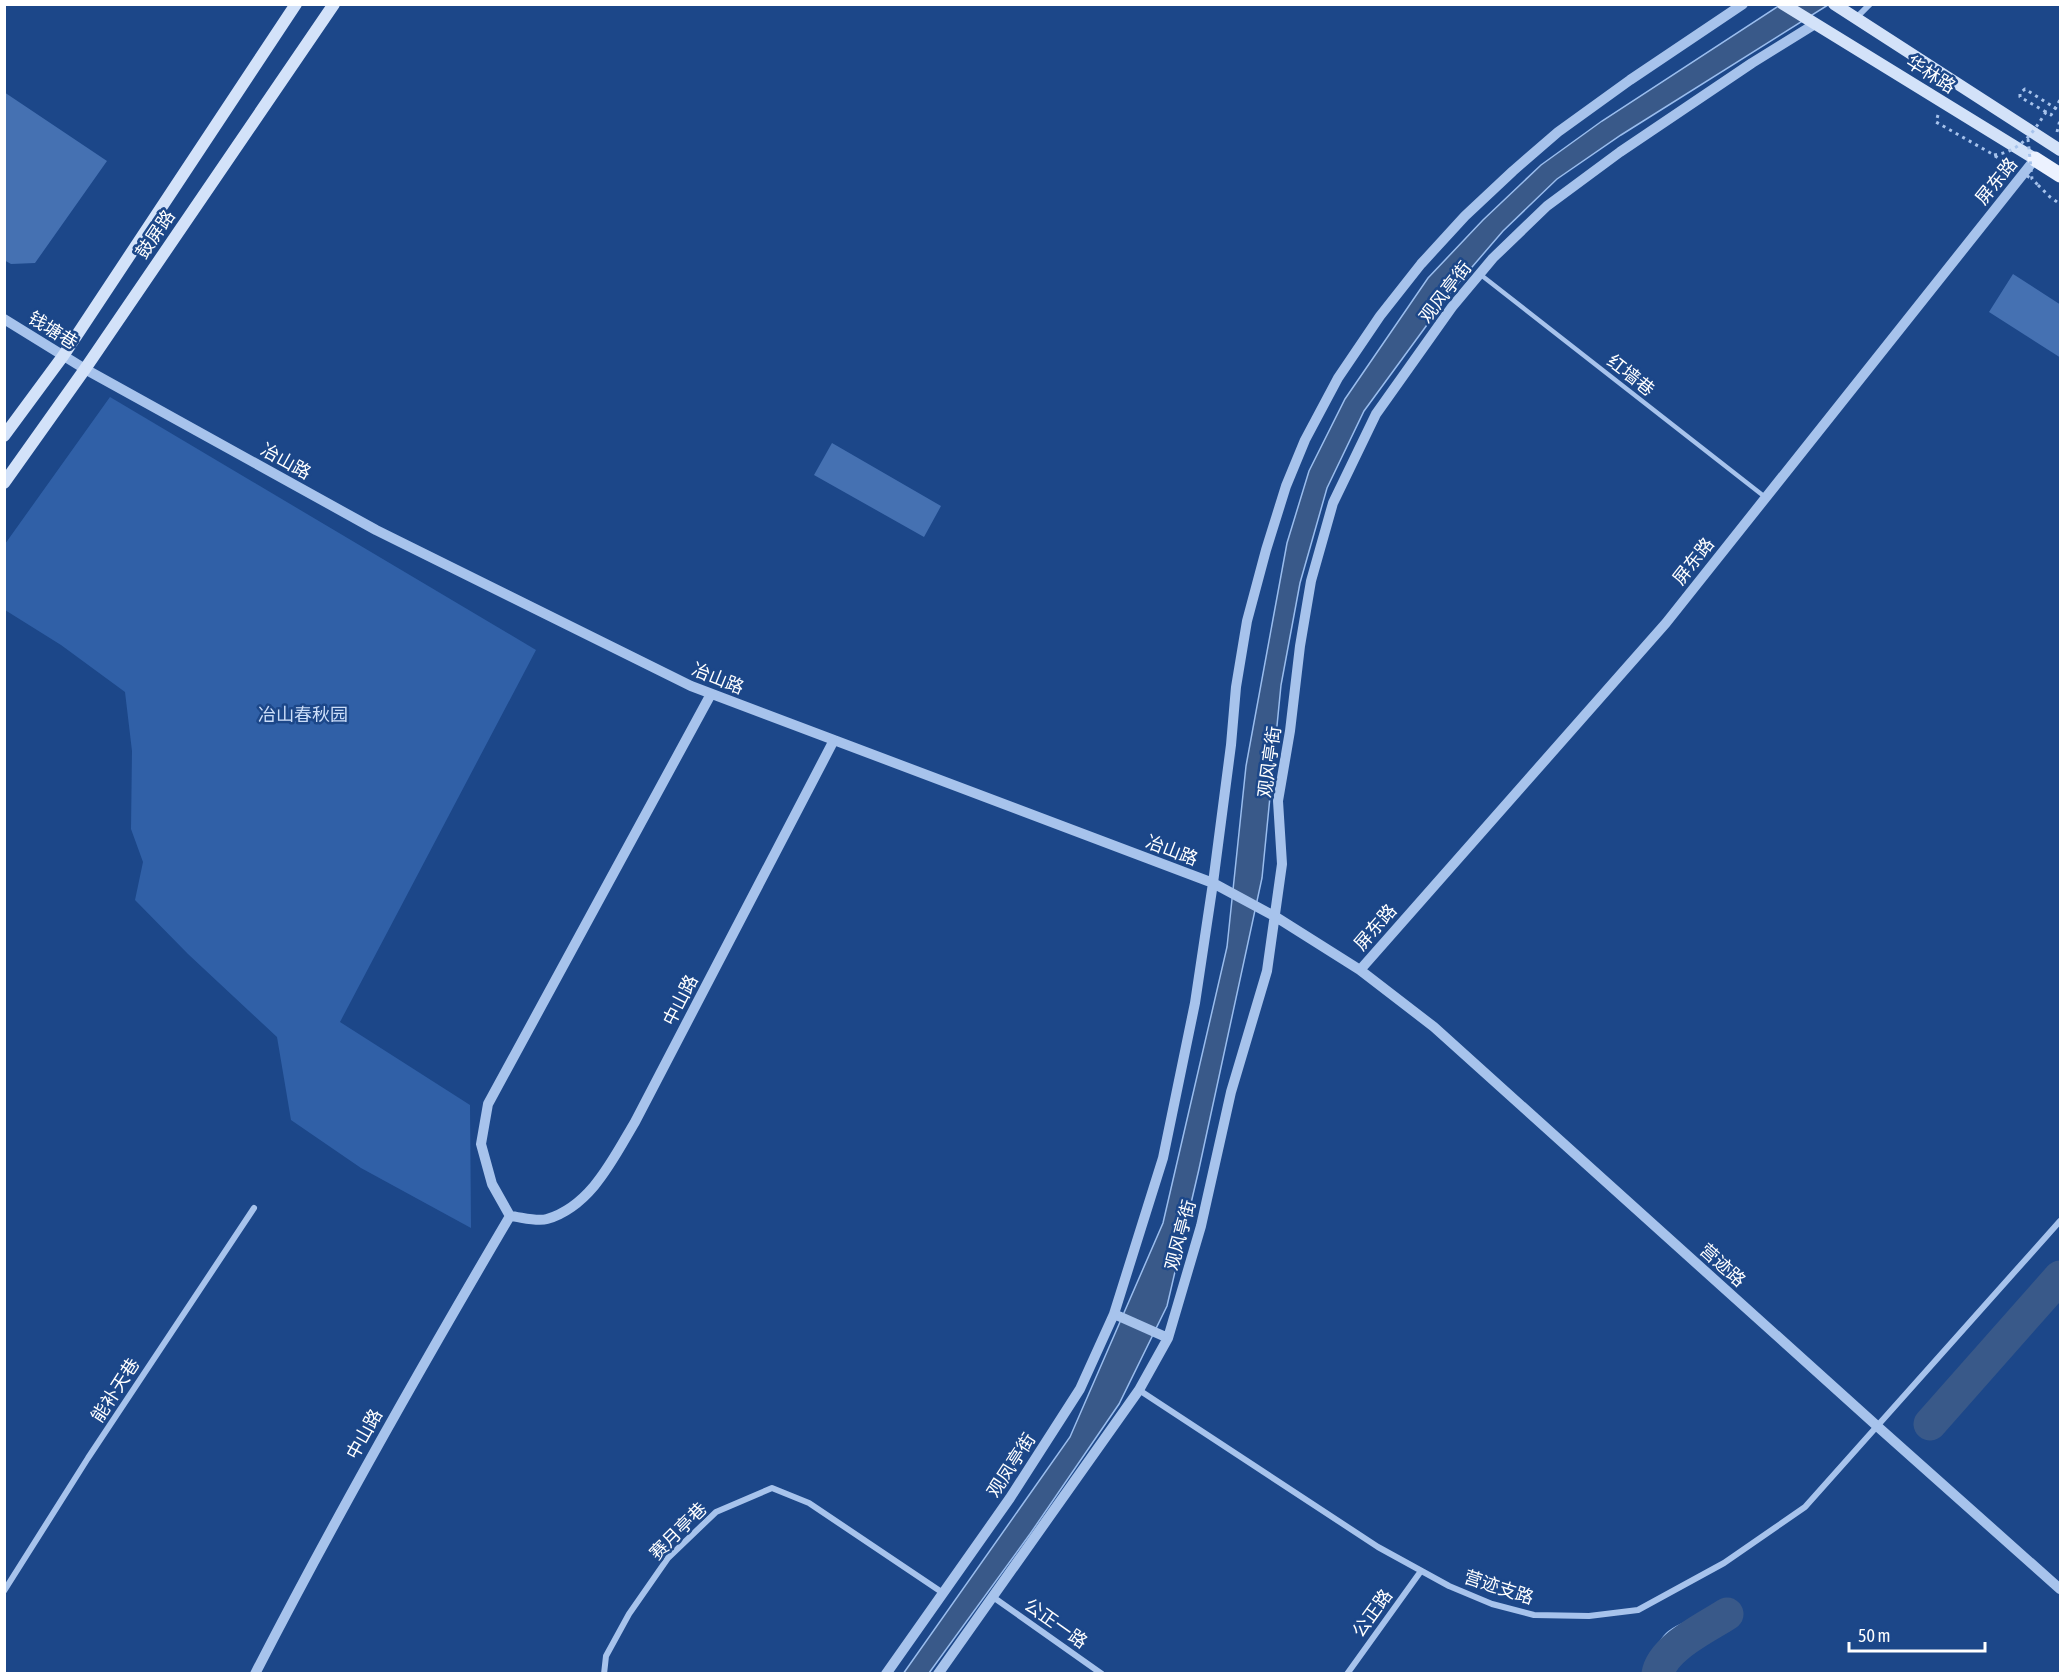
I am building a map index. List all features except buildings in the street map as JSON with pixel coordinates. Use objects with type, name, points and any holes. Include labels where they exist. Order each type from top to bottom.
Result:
[{"type":"main road","name":"鼓屏路","points":[[4,436],[63,356],[296,4]]},
{"type":"main road","name":"鼓屏路","points":[[4,483],[85,369],[334,4]]},
{"type":"main road","name":"华林路","points":[[1783,4],[2061,175]]},
{"type":"main road","name":"华林路","points":[[1835,5],[2061,150]]},
{"type":"street","name":"观风亭街","points":[[1114,1314],[1163,1158],[1195,1003],[1213,884],[1236,687],[1247,621],[1286,486],[1305,440],[1338,378],[1380,316],[1421,264],[1465,216],[1558,132],[1743,4]]},
{"type":"street","points":[[1856,18],[1870,4]]},
{"type":"street","name":"观风亭街","points":[[939,1674],[1139,1390],[1168,1338],[1201,1226],[1231,1092],[1267,970],[1282,864],[1278,801],[1311,581],[1333,503],[1376,414],[1418,353],[1479,274],[1547,206],[1620,152],[1752,63],[1815,24]]},
{"type":"street","name":"屏东路","points":[[1360,970],[1666,623],[2035,159]]},
{"type":"street","name":"钱塘巷","points":[[4,319],[85,369]]},
{"type":"street","name":"冶山路","points":[[85,369],[376,530],[691,686],[1213,884],[1276,917],[1360,970]]},
{"type":"street","points":[[510,1216],[492,1184],[481,1144],[488,1104],[711,694]]},
{"type":"street","name":"中山路","points":[[255,1674],[319,1549],[394,1413],[510,1216],[545,1220],[575,1206],[602,1176],[635,1122],[834,740]]},
{"type":"street","name":"营迹路","points":[[1360,970],[1434,1027],[2061,1589]]},
{"type":"street","name":"能补天巷","points":[[4,1591],[88,1458],[254,1208]]},
{"type":"street","name":"营迹支路","points":[[1139,1390],[1378,1547],[1449,1586],[1492,1604],[1534,1615],[1589,1616],[1638,1610],[1724,1563],[1805,1508],[2061,1221]]},
{"type":"street","points":[[1114,1314],[1168,1338]]},
{"type":"street","name":"观凤亭街","points":[[886,1674],[1011,1498],[1080,1389],[1114,1314]]},
{"type":"street","name":"赛月亭巷","points":[[604,1674],[606,1656],[628,1614],[668,1558],[716,1512],[772,1488],[809,1503],[943,1593]]},
{"type":"street","name":"公正路","points":[[1347,1674],[1421,1571]]},
{"type":"street","name":"公正一路","points":[[993,1597],[1102,1674]]},
{"type":"lane","name":"红墙巷","points":[[1479,274],[1765,497]]},
{"type":"path","points":[[2061,100],[2051,115],[2020,97],[2020,93],[2025,89],[2061,111]]},
{"type":"path","points":[[1994,155],[2003,154],[2028,140],[2046,112]]},
{"type":"path","points":[[1936,122],[2032,179],[2050,197],[2061,204]]},
{"type":"path","points":[[2028,140],[2032,179]]},
{"type":"green space","name":"冶山春秋园","points":[[110,397],[536,650],[340,1022],[470,1105],[471,1228],[361,1168],[291,1120],[277,1037],[188,954],[135,900],[143,862],[131,829],[132,751],[125,692],[61,645],[5,610],[5,544]]},
{"type":"shaded area","points":[[1780,5],[1828,5],[1621,135],[1557,179],[1503,231],[1454,288],[1364,411],[1327,488],[1300,583],[1281,685],[1262,878],[1167,1306],[1119,1404],[1030,1534],[929,1673],[903,1674],[1070,1437],[1163,1223],[1227,947],[1246,766],[1287,543],[1309,471],[1345,399],[1428,278],[1483,220],[1541,165],[1602,121]]},
{"type":"shaded area","points":[[1709,1614],[1719,1633],[1682,1651],[1668,1673],[1650,1673],[1657,1647],[1668,1632],[1684,1623]]},
{"type":"waterway","points":[[1930,1424],[2060,1277]]},
{"type":"waterway","points":[[1658,1674],[1661,1664],[1676,1647],[1727,1614]]}]
